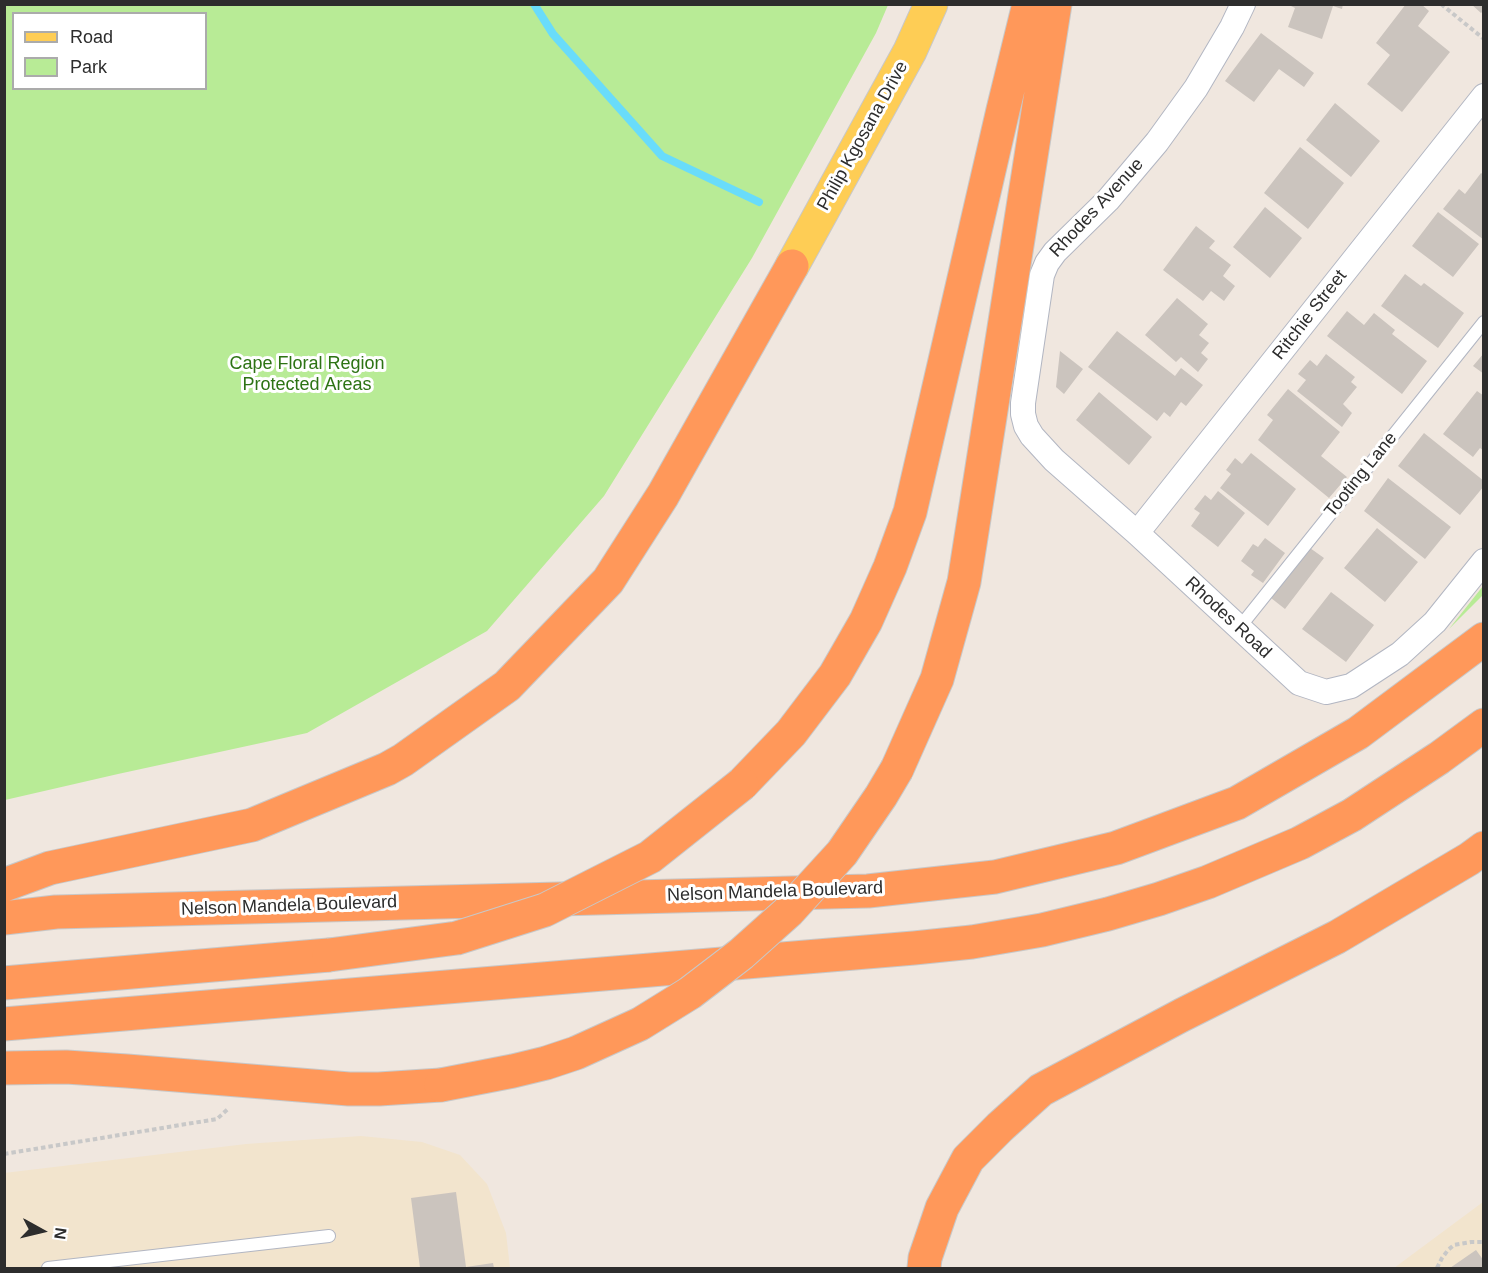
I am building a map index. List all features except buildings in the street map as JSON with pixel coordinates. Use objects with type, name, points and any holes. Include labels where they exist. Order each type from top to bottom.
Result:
[{"type":"highway","points":[[4,983],[329,955],[457,938],[545,910],[650,857],[742,784],[791,733],[835,675],[866,621],[890,567],[910,512],[1029,4]]},
{"type":"highway","points":[[4,1068],[66,1067],[349,1089],[441,1085],[513,1071],[576,1053],[640,1024],[690,993],[741,954],[789,912],[842,853],[881,796],[897,769],[937,679],[964,582],[1054,4]]},
{"type":"highway","points":[[4,885],[50,868],[252,825],[387,769],[507,686],[608,581],[663,495],[792,266]]},
{"type":"highway","name":"Nelson Mandela Boulevard","points":[[4,918],[56,912],[868,891],[995,877],[1116,848],[1237,803],[1358,733],[1484,639]]},
{"type":"highway","points":[[4,1024],[914,948],[972,942],[1042,930],[1149,902],[1208,882],[1300,843],[1352,815],[1484,725]]},
{"type":"highway","points":[[924,1269],[925,1258],[942,1208],[968,1159],[1041,1090],[1182,1015],[1337,937],[1460,865],[1484,848]]},
{"type":"highway","points":[[4,1005],[591,958],[914,948]]},
{"type":"main road","name":"Philip Kgosana Drive","points":[[792,266],[910,51],[931,4]]},
{"type":"street","name":"Rhodes Avenue","points":[[1137,533],[1054,460],[1026,426],[1023,403],[1042,275],[1054,252],[1108,200],[1157,142],[1196,88],[1243,4]]},
{"type":"street","name":"Ritchie Street","points":[[1137,533],[1484,96]]},
{"type":"street","name":"Rhodes Road","points":[[1137,533],[1299,683],[1326,692],[1351,686],[1400,654],[1436,622],[1484,561]]},
{"type":"lane","name":"Tooting Lane","points":[[1239,627],[1484,322]]},
{"type":"lane","points":[[48,1269],[329,1236]]},
{"type":"path","points":[[1441,4],[1484,39]]},
{"type":"path","points":[[4,1154],[217,1119],[235,1103]]},
{"type":"path","points":[[1437,1269],[1448,1250],[1454,1245],[1484,1242]]},
{"type":"shaded area","points":[[361,1136],[422,1142],[460,1155],[487,1184],[506,1233],[510,1268],[5,1268],[4,1173],[246,1144]]},
{"type":"shaded area","points":[[1483,1202],[1483,1268],[1394,1268]]},
{"type":"green space","name":"Cape Floral Region Protected Areas","points":[[5,4],[888,5],[876,33],[752,258],[604,496],[487,631],[307,733],[5,800]]},
{"type":"green space","points":[[1483,586],[1483,595],[1449,629]]},
{"type":"waterway","points":[[534,4],[553,34],[662,156],[759,202]]}]
